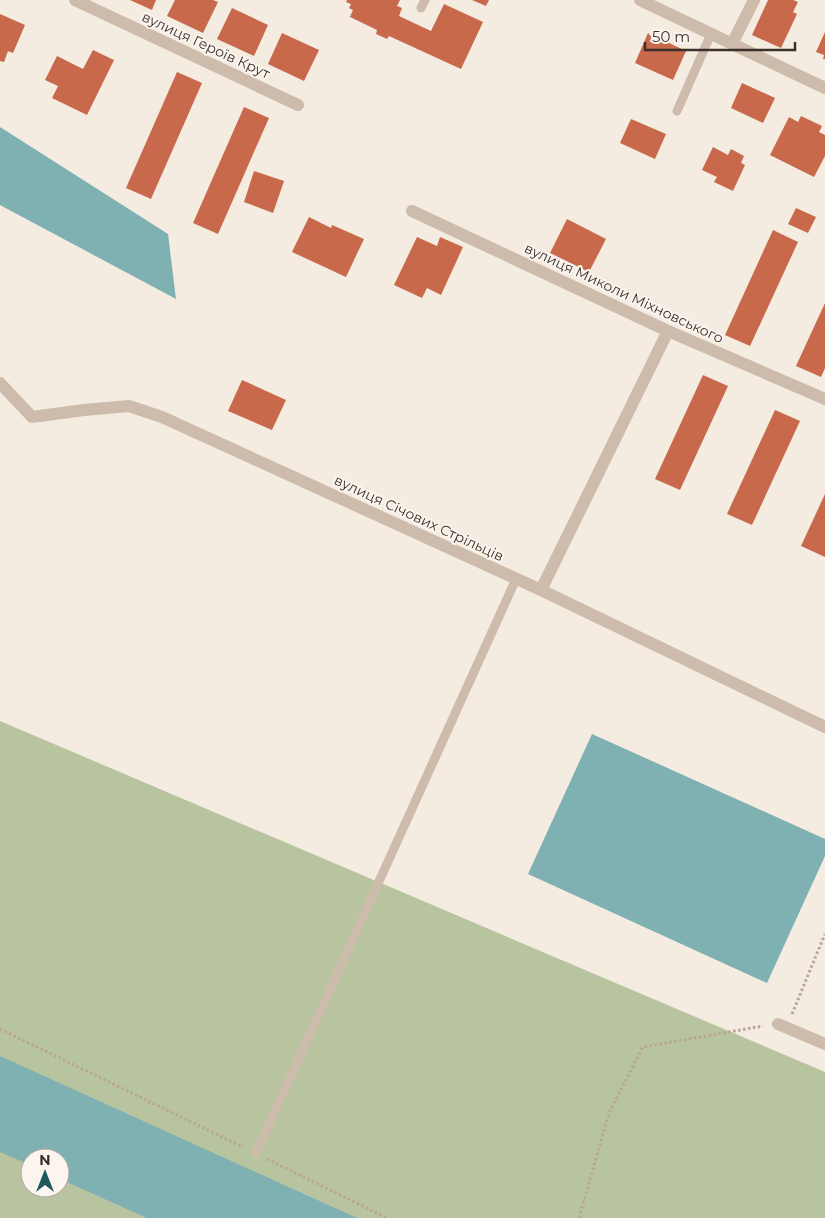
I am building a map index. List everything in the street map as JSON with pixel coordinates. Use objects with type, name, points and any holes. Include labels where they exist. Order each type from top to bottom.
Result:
[{"type":"street","name":"вулиця Героїв Крут","points":[[75,0],[298,105]]},
{"type":"street","points":[[640,0],[825,88]]},
{"type":"street","points":[[732,44],[754,0]]},
{"type":"street","name":"вулиця Миколи Міхновського","points":[[412,211],[668,331],[825,399]]},
{"type":"street","points":[[542,590],[668,331]]},
{"type":"street","name":"вулиця Січових Стрільців","points":[[0,382],[32,417],[129,406],[162,417],[542,590],[825,727]]},
{"type":"street","points":[[778,1024],[825,1044]]},
{"type":"lane","points":[[677,111],[711,34]]},
{"type":"lane","points":[[256,1153],[516,579]]},
{"type":"path","points":[[579,1218],[609,1113],[643,1047],[789,1022],[825,934]]},
{"type":"path","points":[[0,1029],[388,1218]]},
{"type":"green space","points":[[0,721],[825,1072],[825,1218],[0,1218]]},
{"type":"water","points":[[0,127],[168,234],[176,299],[0,205]]},
{"type":"water","points":[[592,734],[825,839],[825,856],[767,983],[528,874]]},
{"type":"water","points":[[0,1056],[357,1218],[147,1218],[70,1183],[70,1148],[20,1148],[20,1161],[0,1152]]},
{"type":"building","points":[[130,0],[156,0],[152,10]]},
{"type":"building","points":[[175,0],[213,0],[218,2],[203,33],[167,16]]},
{"type":"building","points":[[347,0],[400,0],[397,6],[402,8],[399,16],[431,31],[444,4],[483,22],[461,69],[389,36],[387,39],[376,34],[377,30],[350,17],[353,10],[349,8],[351,4],[346,2]]},
{"type":"building","points":[[472,0],[489,0],[486,6]]},
{"type":"building","points":[[768,0],[793,0],[798,2],[793,12],[797,14],[781,48],[752,35]]},
{"type":"building","points":[[232,8],[268,25],[254,56],[217,39]]},
{"type":"building","points":[[0,14],[25,25],[13,53],[8,51],[4,62],[0,61]]},
{"type":"building","points":[[825,32],[825,59],[823,59],[824,55],[816,52]]},
{"type":"building","points":[[282,33],[319,50],[304,81],[268,64]]},
{"type":"building","points":[[648,33],[686,51],[673,80],[635,63]]},
{"type":"building","points":[[93,50],[114,60],[87,115],[52,98],[58,86],[45,80],[57,56],[83,69]]},
{"type":"building","points":[[177,72],[202,83],[151,199],[126,188]]},
{"type":"building","points":[[742,83],[775,98],[763,123],[731,108]]},
{"type":"building","points":[[244,107],[269,118],[218,234],[193,223]]},
{"type":"building","points":[[801,116],[822,126],[819,132],[825,135],[825,156],[814,177],[770,155],[789,117],[798,122]]},
{"type":"building","points":[[631,119],[666,134],[655,159],[620,143]]},
{"type":"building","points":[[713,147],[728,155],[731,149],[744,156],[741,163],[745,165],[733,191],[714,182],[717,177],[702,170]]},
{"type":"building","points":[[254,171],[284,181],[273,213],[244,202]]},
{"type":"building","points":[[796,208],[816,217],[808,233],[788,224]]},
{"type":"building","points":[[309,217],[331,228],[332,225],[364,239],[346,277],[292,252]]},
{"type":"building","points":[[567,219],[606,239],[589,272],[550,253]]},
{"type":"building","points":[[773,230],[798,242],[750,346],[725,335]]},
{"type":"building","points":[[417,237],[437,246],[440,237],[463,247],[441,295],[427,288],[422,298],[394,285]]},
{"type":"building","points":[[825,303],[825,368],[821,377],[796,366]]},
{"type":"building","points":[[703,375],[728,386],[680,490],[655,479]]},
{"type":"building","points":[[242,380],[286,400],[272,430],[228,411]]},
{"type":"building","points":[[775,410],[800,421],[752,525],[727,514]]},
{"type":"building","points":[[825,494],[825,557],[801,546]]}]
